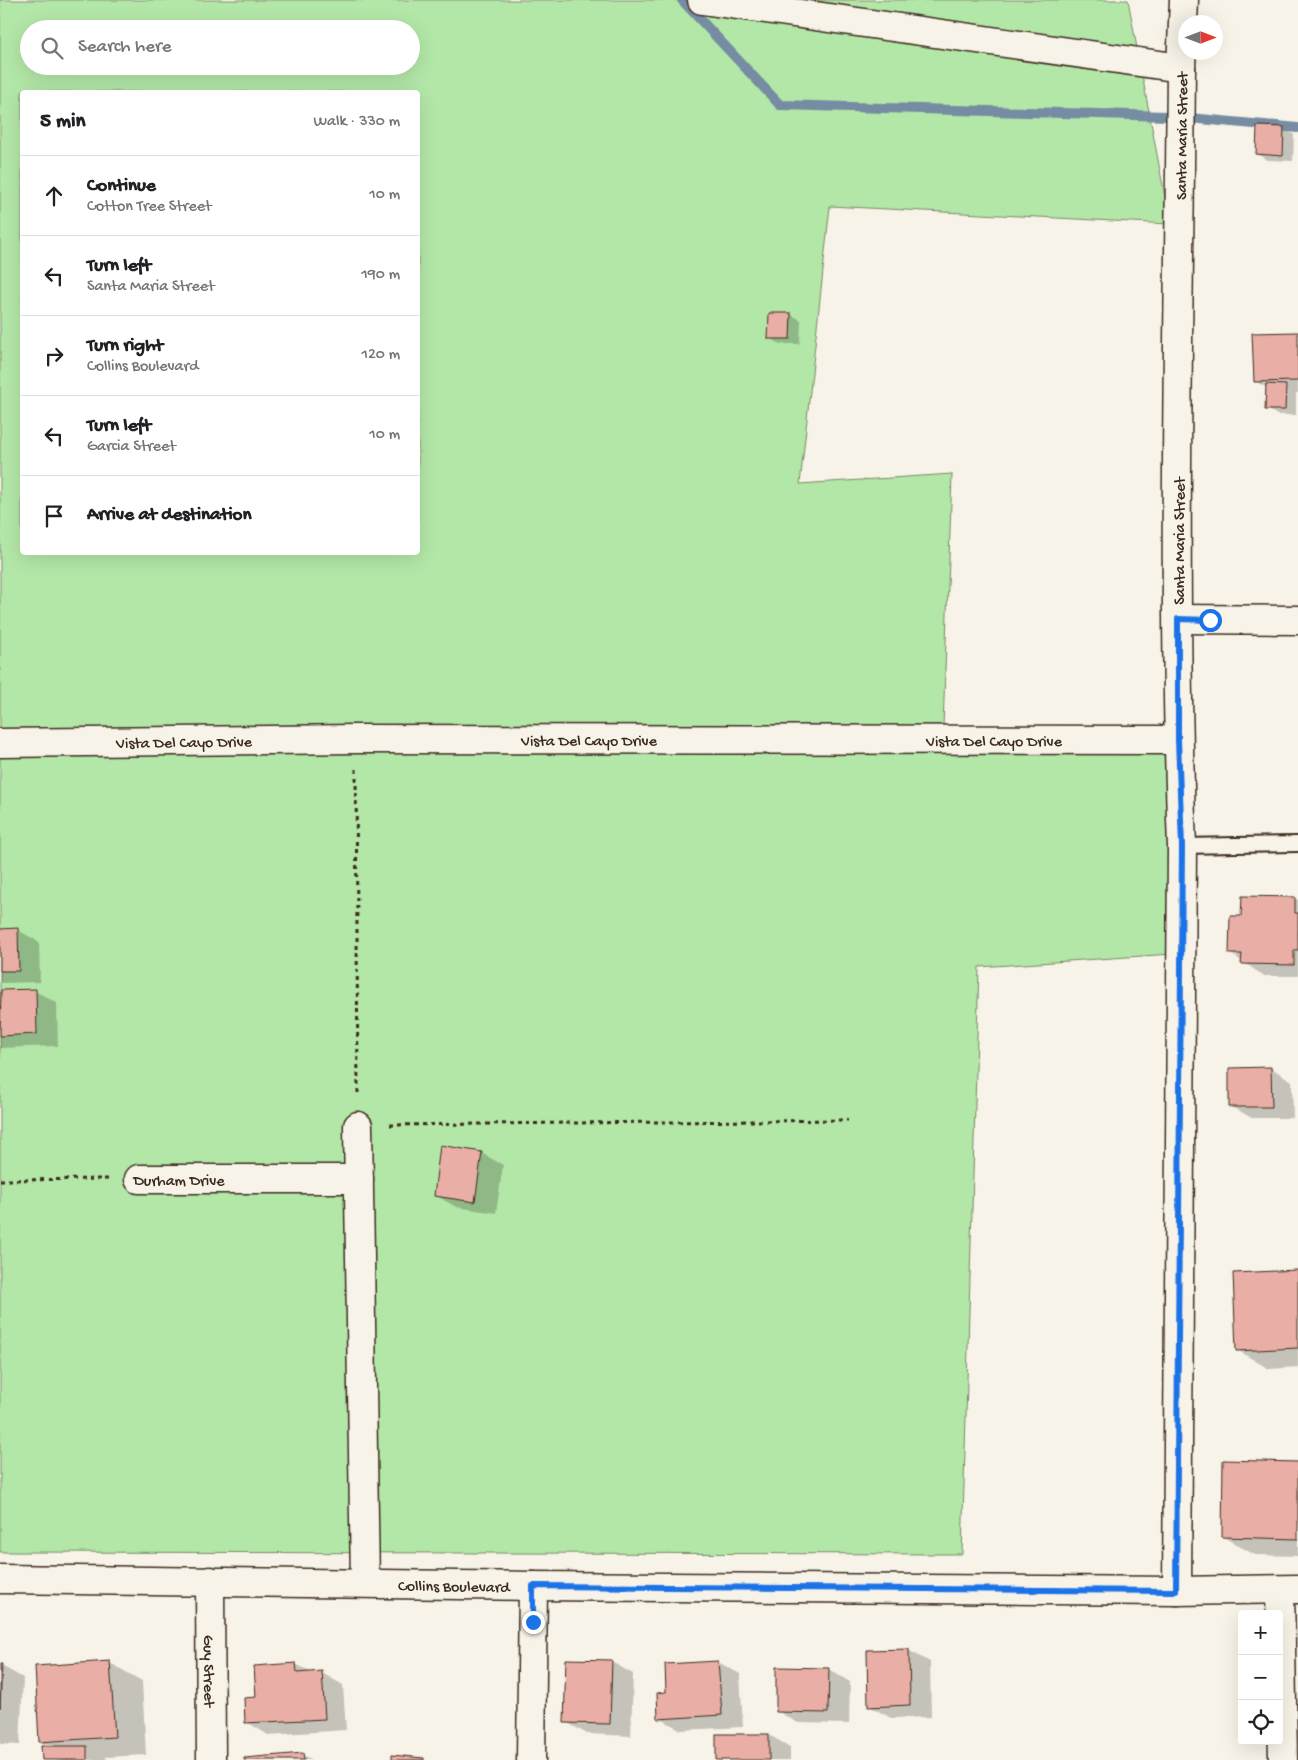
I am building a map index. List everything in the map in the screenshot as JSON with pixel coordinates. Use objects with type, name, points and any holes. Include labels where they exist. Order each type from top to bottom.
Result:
[{"type":"street","points":[[702,0],[1181,68]]},
{"type":"street","name":"Santa Maria Street","points":[[1176,1591],[1182,846],[1178,740],[1178,619],[1181,68],[1184,0]]},
{"type":"street","points":[[1178,619],[1298,620]]},
{"type":"street","name":"Vista Del Cayo Drive","points":[[0,743],[356,739],[1178,740]]},
{"type":"street","points":[[358,1126],[365,1583]]},
{"type":"street","name":"Durham Drive","points":[[139,1178],[359,1178]]},
{"type":"street","name":"Collins Boulevard","points":[[0,1579],[533,1586],[1176,1591],[1289,1589]]},
{"type":"street","name":"Guy Street","points":[[210,1581],[211,1760]]},
{"type":"street","points":[[531,1760],[533,1586]]},
{"type":"street","points":[[1283,1760],[1289,1589]]},
{"type":"lane","points":[[1182,846],[1298,844]]},
{"type":"path","points":[[356,739],[358,1126],[848,1120]]},
{"type":"path","name":"Durham Drive","points":[[0,1180],[139,1178]]},
{"type":"green space","points":[[0,0],[1128,0],[1170,224],[830,206],[800,484],[952,474],[943,727],[1164,734],[1172,954],[979,967],[962,1554],[0,1552]]},
{"type":"building","points":[[1257,126],[1284,127],[1283,156],[1256,154]]},
{"type":"building","points":[[769,313],[791,313],[790,339],[768,339]]},
{"type":"building","points":[[1298,332],[1298,381],[1254,382],[1252,333]]},
{"type":"building","points":[[1266,384],[1286,385],[1285,410],[1265,410]]},
{"type":"building","points":[[1242,896],[1295,897],[1295,913],[1298,913],[1298,950],[1294,950],[1294,965],[1241,964],[1242,954],[1229,954],[1230,916],[1241,916]]},
{"type":"building","points":[[18,928],[19,971],[0,971],[0,929]]},
{"type":"building","points":[[36,989],[37,1034],[0,1036],[1,990]]},
{"type":"building","points":[[1271,1067],[1272,1107],[1229,1107],[1229,1068]]},
{"type":"building","points":[[440,1145],[482,1152],[475,1202],[434,1196]]},
{"type":"building","points":[[1298,1270],[1298,1348],[1236,1351],[1233,1273]]},
{"type":"building","points":[[1223,1460],[1298,1462],[1298,1539],[1222,1537]]},
{"type":"building","points":[[909,1649],[910,1705],[868,1707],[867,1650]]},
{"type":"building","points":[[566,1659],[612,1660],[610,1724],[564,1723]]},
{"type":"building","points":[[110,1661],[115,1737],[39,1742],[35,1666]]},
{"type":"building","points":[[718,1661],[722,1715],[658,1719],[657,1693],[666,1692],[665,1664]]},
{"type":"building","points":[[296,1663],[297,1673],[322,1671],[325,1719],[245,1723],[244,1698],[256,1697],[254,1666]]},
{"type":"building","points":[[0,1664],[2,1664],[0,1708]]},
{"type":"building","points":[[776,1667],[829,1668],[828,1713],[776,1712]]},
{"type":"building","points":[[716,1734],[769,1734],[769,1760],[716,1760]]},
{"type":"building","points":[[41,1746],[87,1746],[87,1760],[42,1760]]},
{"type":"building","points":[[303,1753],[304,1760],[244,1760],[244,1758]]},
{"type":"building","points":[[392,1755],[424,1758],[424,1760],[392,1760]]},
{"type":"waterway","points":[[682,0],[780,105],[1168,116],[1298,128]]},
{"type":"route","points":[[533,1622],[533,1586],[1176,1591],[1182,846],[1178,740],[1178,619],[1210,620]]}]
